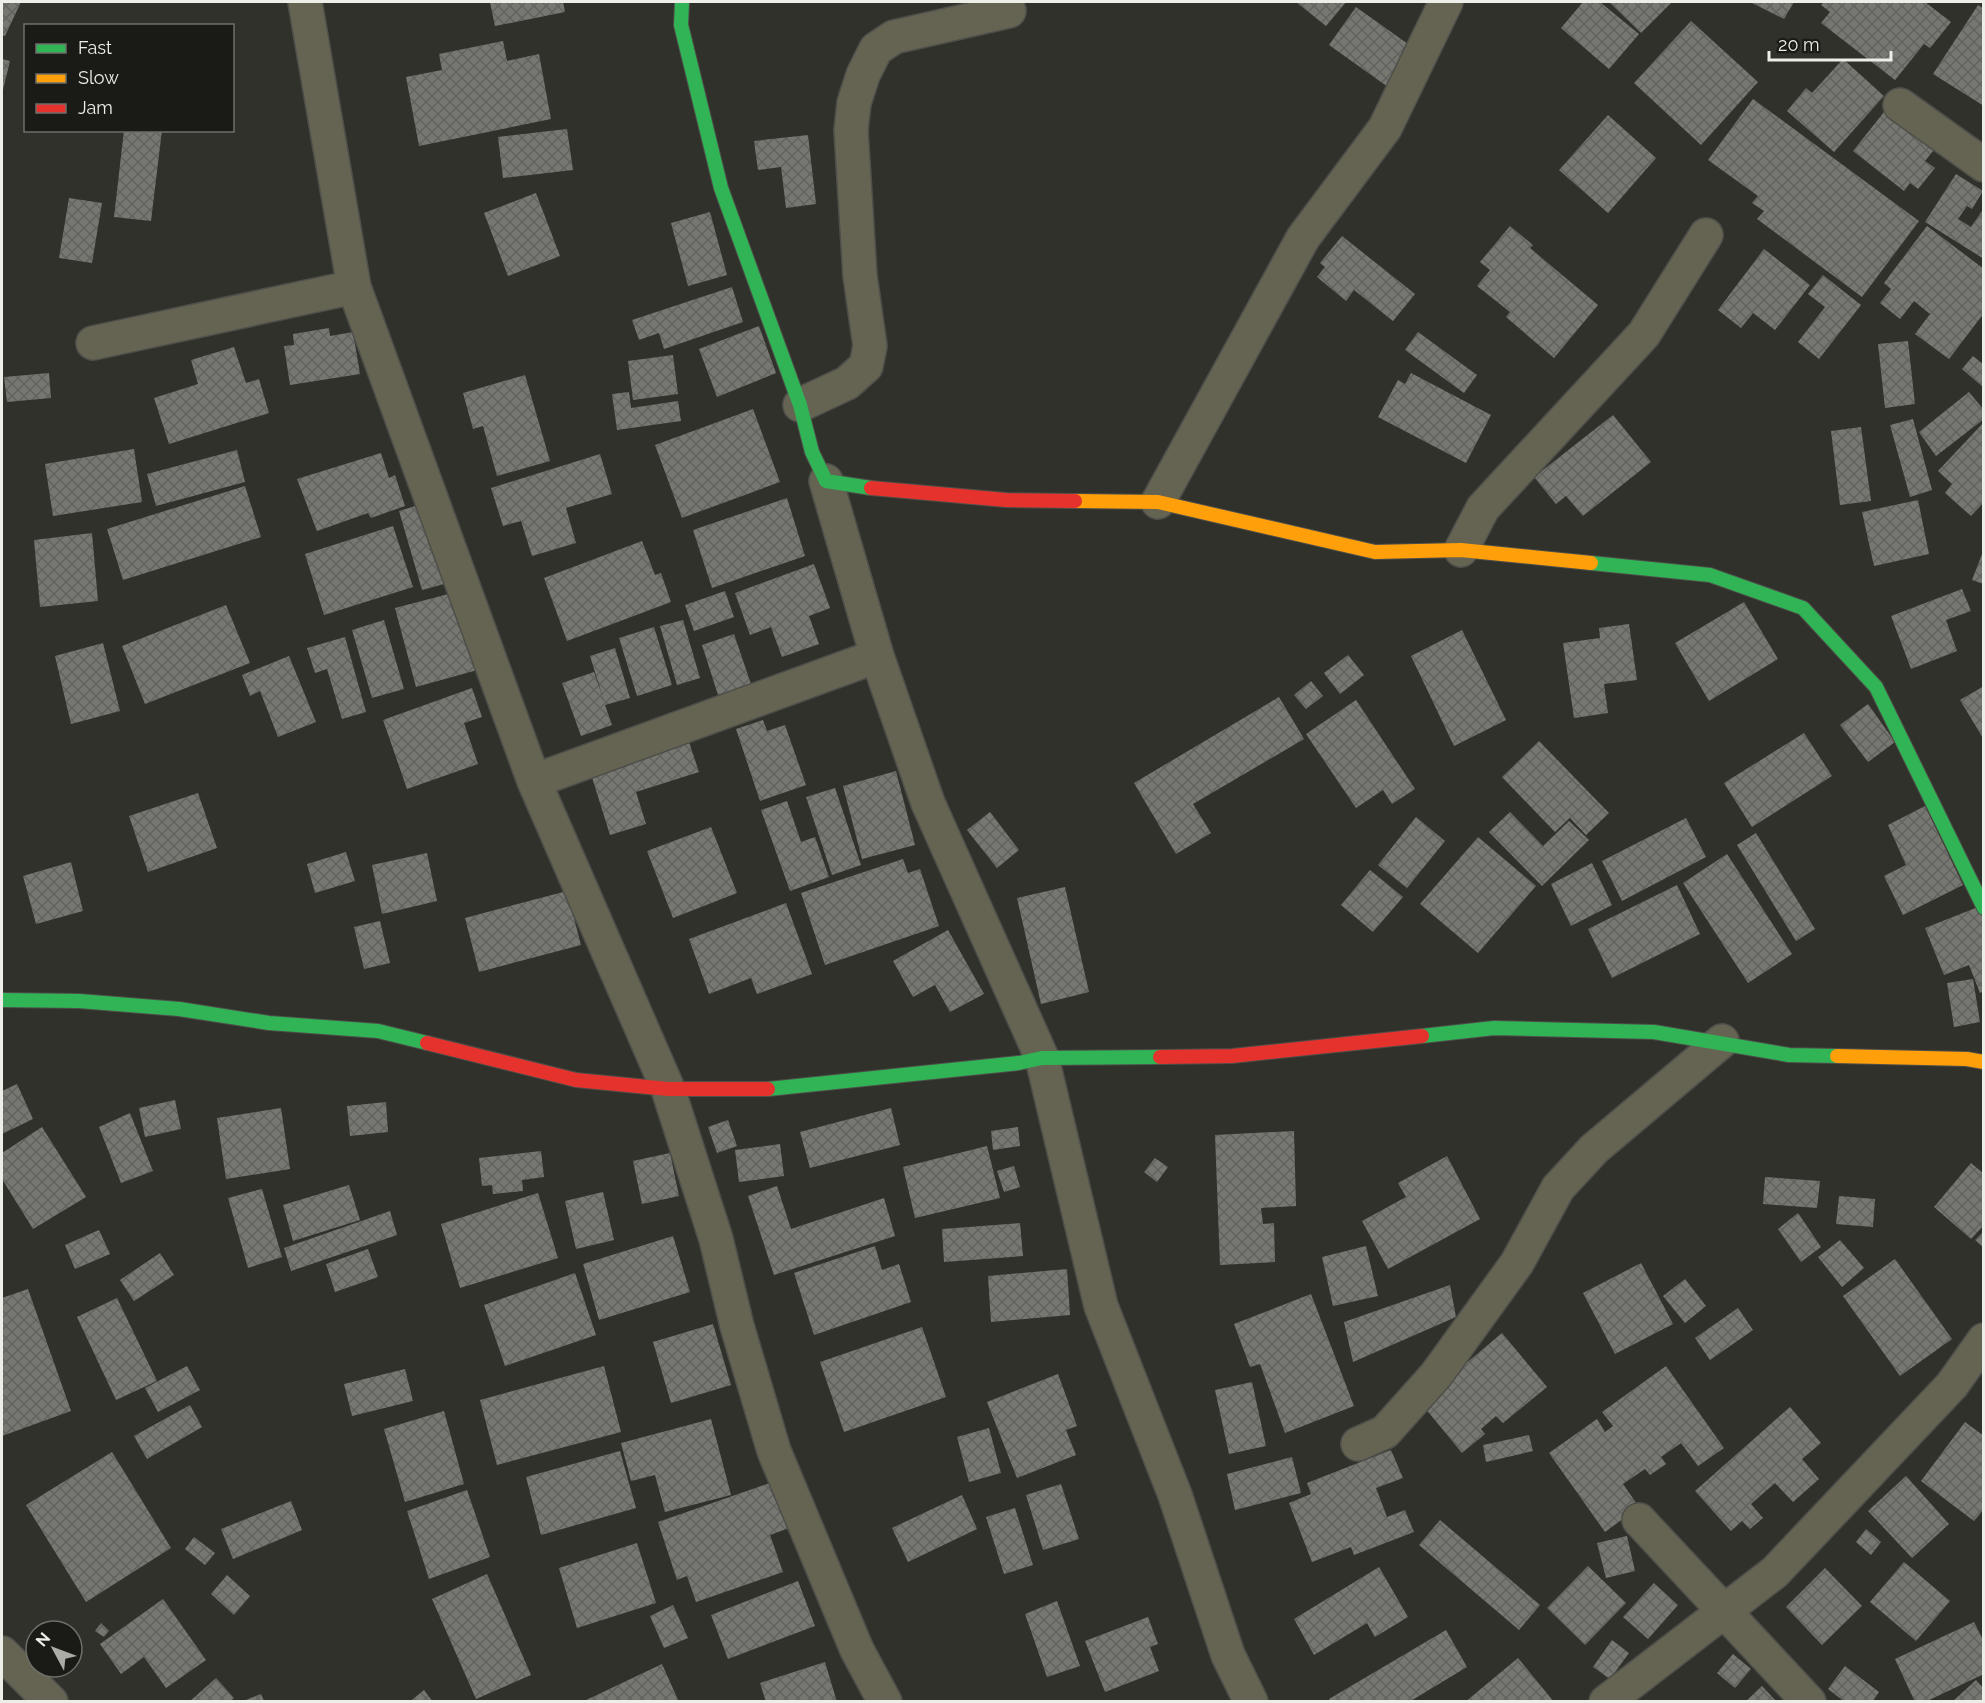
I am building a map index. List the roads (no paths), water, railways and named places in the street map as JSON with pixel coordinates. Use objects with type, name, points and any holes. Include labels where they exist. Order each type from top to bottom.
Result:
[{"type":"street","points":[[305,2],[354,287],[534,781],[668,1089],[716,1239],[737,1326],[774,1452],[857,1650],[885,1701]]},
{"type":"street","points":[[682,2],[681,25],[721,188],[800,405],[812,452],[826,481],[877,656],[928,804],[1042,1058],[1101,1306],[1174,1495],[1228,1655],[1251,1701]]},
{"type":"street","points":[[1158,502],[1303,238],[1385,128],[1446,2]]},
{"type":"street","points":[[800,405],[847,383],[866,366],[870,346],[860,276],[851,130],[854,103],[863,75],[876,50],[894,37],[1009,11]]},
{"type":"street","points":[[1900,105],[1983,165]]},
{"type":"street","points":[[1461,550],[1483,508],[1644,334],[1706,235]]},
{"type":"street","points":[[93,343],[354,287]]},
{"type":"street","points":[[826,481],[892,491],[1006,500],[1158,502],[1375,552],[1461,550],[1710,575],[1803,608],[1876,687],[1983,908]]},
{"type":"street","points":[[534,781],[877,656]]},
{"type":"street","points":[[2,1000],[79,1001],[179,1009],[269,1023],[378,1031],[576,1080],[668,1089],[781,1089],[1019,1063],[1042,1058],[1232,1056],[1494,1028],[1569,1028],[1654,1032],[1722,1041],[1789,1055],[1967,1059],[1983,1062]]},
{"type":"street","points":[[1358,1444],[1385,1432],[1436,1375],[1517,1263],[1558,1188],[1594,1149],[1722,1041]]},
{"type":"street","points":[[1606,1701],[1783,1563],[1952,1385],[1983,1340]]},
{"type":"street","points":[[1639,1520],[1809,1701]]},
{"type":"street","points":[[2,1653],[51,1701]]}]
